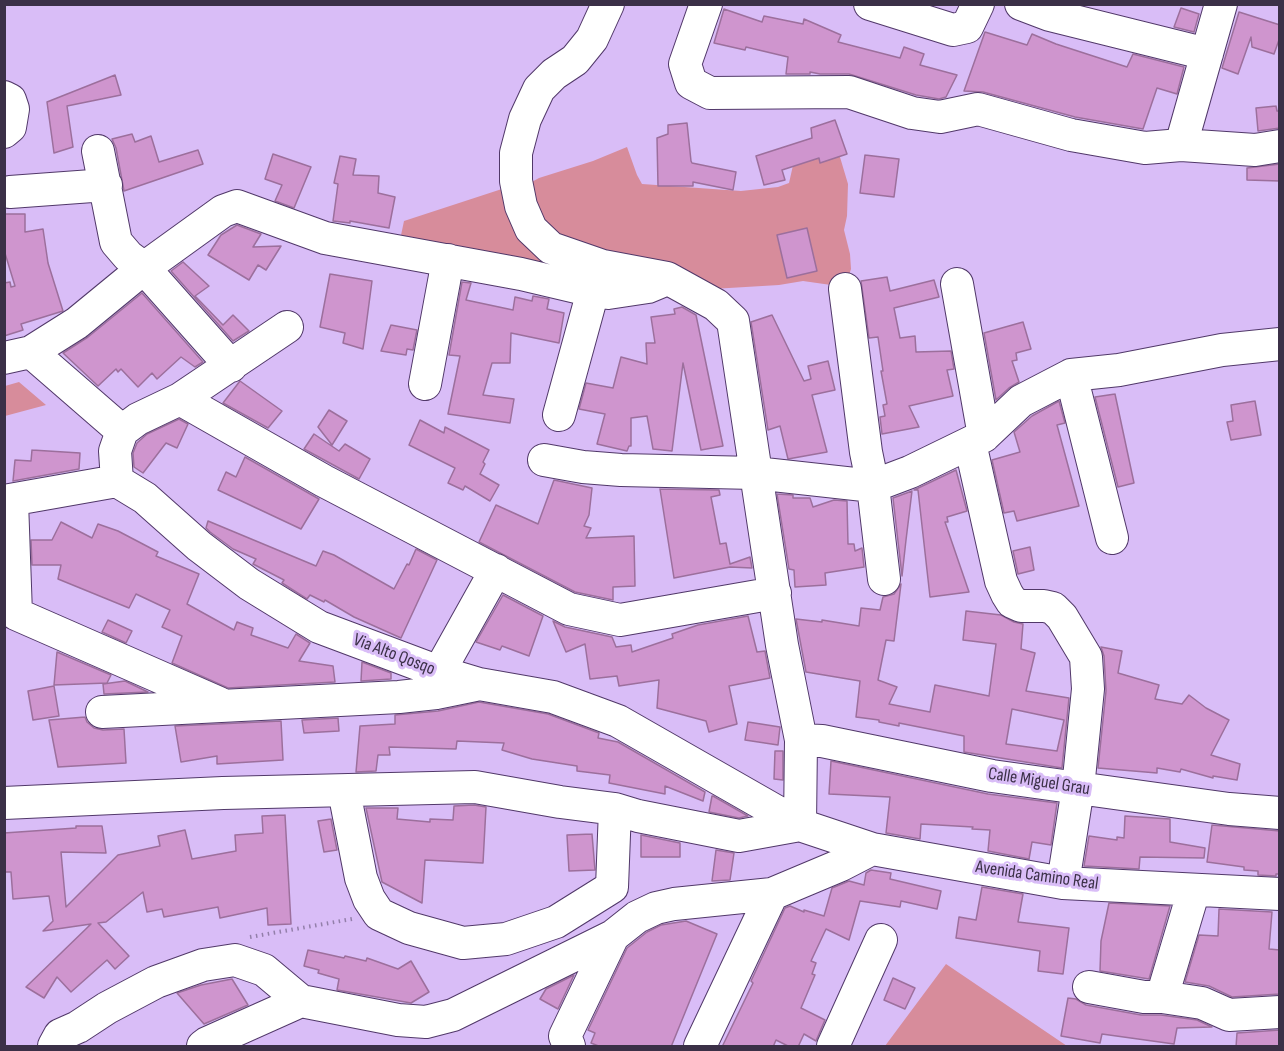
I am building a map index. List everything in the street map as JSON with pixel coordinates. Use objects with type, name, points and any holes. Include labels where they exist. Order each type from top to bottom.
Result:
[{"type":"street","points":[[4,803],[222,793],[475,787],[615,809],[638,816],[739,836],[800,825],[801,740],[782,645],[732,321],[716,305],[668,278],[603,266],[552,248],[531,229],[520,206],[516,181],[516,153],[525,119],[539,88],[554,74],[575,60],[592,39],[608,4]]},
{"type":"street","points":[[706,4],[685,64],[691,83],[710,93],[849,92],[912,113],[951,116],[978,109],[1071,135],[1145,148],[1181,145],[1255,150],[1280,147]]},
{"type":"street","points":[[870,4],[953,30],[967,27],[978,4]]},
{"type":"street","points":[[1021,4],[1050,15],[1206,54]]},
{"type":"street","points":[[1181,145],[1221,4]]},
{"type":"street","points":[[4,97],[10,100],[13,109],[10,127],[4,132]]},
{"type":"street","points":[[98,151],[116,242],[128,256],[144,268],[231,366]]},
{"type":"street","points":[[10,192],[106,185]]},
{"type":"street","points":[[122,431],[17,355],[76,323],[144,268],[223,211],[237,206],[325,238],[521,274],[593,291],[608,293],[648,287],[668,278]]},
{"type":"street","points":[[425,384],[448,260]]},
{"type":"street","points":[[957,284],[977,440],[1001,581],[1012,602],[1021,606],[1053,608],[1062,617],[1086,657],[1088,689],[1078,789],[1063,883]]},
{"type":"street","points":[[845,289],[884,579]]},
{"type":"street","points":[[560,415],[593,291]]},
{"type":"street","points":[[225,706],[10,613],[8,501],[117,481],[115,451],[122,431],[138,419],[180,399],[287,327]]},
{"type":"street","points":[[544,460],[583,467],[755,473],[873,486],[910,472],[977,440],[1021,401],[1071,375],[1119,370],[1222,350],[1280,344]]},
{"type":"street","points":[[1071,375],[1112,538]]},
{"type":"street","points":[[180,399],[324,481],[569,609],[620,620],[775,593]]},
{"type":"street","name":"Via Alto Qosqo","points":[[117,481],[145,498],[199,546],[249,584],[319,627],[440,672],[479,684],[553,697],[618,721],[800,825]]},
{"type":"street","points":[[440,672],[496,570]]},
{"type":"street","points":[[102,711],[399,697],[436,693],[479,684]]},
{"type":"street","name":"Calle Miguel Grau","points":[[801,740],[822,741],[992,776],[1229,809],[1280,813]]},
{"type":"street","points":[[344,791],[361,878],[369,899],[379,914],[409,928],[463,943],[506,939],[556,922],[612,887],[615,809]]},
{"type":"street","name":"Avenida Camino Real","points":[[800,825],[872,849],[1063,883],[1280,894]]},
{"type":"street","points":[[54,1047],[60,1035],[156,982],[203,965],[236,960],[264,970],[301,1001],[398,1020],[426,1022],[453,1015],[613,936],[637,917],[656,908],[674,904],[772,894],[841,865],[872,849]]},
{"type":"street","points":[[1162,997],[1194,890]]},
{"type":"street","points":[[700,1047],[772,894]]},
{"type":"street","points":[[569,1047],[565,1036],[613,936]]},
{"type":"street","points":[[833,1047],[881,940]]},
{"type":"street","points":[[1089,987],[1144,998],[1162,997],[1202,1003],[1229,1015],[1280,1012]]},
{"type":"street","points":[[203,1047],[207,1043],[301,1001]]},
{"type":"shaded area","points":[[627,147],[642,184],[741,191],[778,187],[789,183],[794,161],[837,147],[848,184],[844,230],[851,269],[846,284],[831,285],[803,281],[779,285],[712,289],[550,236],[528,184]]},
{"type":"shaded area","points":[[508,187],[509,200],[629,287],[400,240],[404,221]]},
{"type":"shaded area","points":[[19,382],[46,405],[5,416],[5,386]]},
{"type":"shaded area","points":[[946,964],[1067,1046],[885,1046]]},
{"type":"building","points":[[1181,8],[1199,14],[1194,32],[1174,27]]},
{"type":"building","points":[[724,9],[762,22],[764,16],[803,24],[804,19],[841,35],[838,42],[900,58],[904,47],[924,54],[920,65],[957,75],[946,97],[939,99],[916,95],[849,74],[810,72],[810,74],[786,74],[788,57],[746,47],[745,50],[714,43]]},
{"type":"building","points":[[1239,12],[1280,25],[1280,37],[1274,54],[1252,47],[1251,37],[1238,74],[1222,68]]},
{"type":"building","points":[[985,32],[1027,45],[1032,34],[1127,67],[1133,54],[1184,67],[1177,94],[1157,88],[1143,129],[1075,117],[983,92],[964,91]]},
{"type":"building","points":[[115,75],[121,95],[67,106],[73,147],[54,153],[47,102]]},
{"type":"building","points":[[1276,106],[1277,111],[1280,111],[1280,128],[1258,131],[1256,108]]},
{"type":"building","points":[[835,120],[847,154],[820,163],[819,158],[782,170],[785,180],[764,185],[756,156],[812,138],[811,128]]},
{"type":"building","points":[[687,123],[692,163],[736,172],[733,190],[693,182],[693,186],[658,186],[657,138],[668,134],[668,125]]},
{"type":"building","points":[[132,134],[135,142],[151,136],[159,162],[198,150],[203,164],[124,191],[116,148],[112,139]]},
{"type":"building","points":[[273,154],[311,167],[294,208],[275,201],[282,185],[265,179]]},
{"type":"building","points":[[865,155],[899,159],[894,197],[860,193]]},
{"type":"building","points":[[340,156],[356,159],[353,175],[379,176],[378,193],[395,197],[389,228],[350,221],[350,223],[333,221],[338,184],[334,183]]},
{"type":"building","points":[[1280,164],[1280,181],[1247,180],[1247,168]]},
{"type":"building","points":[[4,214],[25,214],[25,232],[43,229],[48,263],[63,311],[21,324],[23,330],[4,336],[4,283],[10,282],[11,287],[15,286],[4,250]]},
{"type":"building","points":[[237,225],[261,234],[253,247],[281,246],[266,270],[258,265],[249,280],[208,255],[221,235]]},
{"type":"building","points":[[807,228],[817,271],[787,278],[777,235]]},
{"type":"building","points":[[183,262],[209,286],[195,296],[223,325],[233,315],[249,331],[233,341],[171,271]]},
{"type":"building","points":[[330,274],[372,281],[363,349],[343,343],[345,333],[320,327]]},
{"type":"building","points":[[887,277],[890,291],[934,280],[939,297],[894,308],[900,338],[915,336],[916,352],[951,351],[954,369],[947,370],[953,396],[909,406],[919,427],[882,434],[880,417],[885,416],[883,405],[887,404],[881,371],[883,371],[878,337],[869,338],[861,281]]},
{"type":"building","points":[[462,282],[471,283],[466,300],[513,310],[515,297],[532,301],[533,296],[549,299],[547,309],[564,313],[559,343],[511,333],[510,363],[492,363],[483,395],[514,399],[510,423],[448,414],[460,356],[449,355]]},
{"type":"building","points":[[142,293],[203,362],[195,367],[181,357],[157,379],[152,373],[138,387],[121,369],[118,372],[116,369],[98,386],[63,353],[88,337]]},
{"type":"building","points":[[682,307],[696,315],[723,446],[701,450],[683,363],[672,451],[653,449],[647,416],[631,418],[631,446],[627,451],[597,444],[605,414],[579,409],[586,383],[613,388],[621,357],[647,364],[646,343],[655,343],[651,317],[675,314],[674,309]]},
{"type":"building","points":[[772,315],[804,381],[811,379],[808,366],[828,361],[835,390],[812,395],[827,452],[788,459],[780,426],[768,430],[751,322]]},
{"type":"building","points":[[1023,322],[1031,349],[1016,353],[1017,360],[1012,361],[1019,382],[996,400],[984,333]]},
{"type":"building","points":[[391,325],[417,330],[413,350],[407,349],[406,355],[381,351]]},
{"type":"building","points":[[240,381],[282,411],[268,428],[223,403]]},
{"type":"building","points":[[1115,394],[1134,483],[1118,487],[1095,397]]},
{"type":"building","points":[[1059,401],[1065,423],[1057,425],[1079,506],[1017,521],[1014,511],[1004,513],[992,460],[1020,452],[1014,432],[1032,416]]},
{"type":"building","points":[[1255,401],[1261,435],[1231,440],[1227,422],[1233,421],[1231,405]]},
{"type":"building","points":[[329,410],[347,421],[332,445],[318,427]]},
{"type":"building","points":[[179,419],[188,424],[177,448],[166,443],[143,473],[134,467],[133,453],[137,443],[147,434]]},
{"type":"building","points":[[420,420],[444,433],[445,427],[489,450],[480,474],[499,485],[490,501],[465,486],[463,490],[448,483],[455,468],[409,445]]},
{"type":"building","points":[[314,434],[339,451],[345,444],[370,459],[359,479],[304,449]]},
{"type":"building","points":[[32,450],[80,453],[79,469],[13,481],[15,460],[31,461]]},
{"type":"building","points":[[245,457],[319,499],[301,529],[218,490],[226,472],[236,477]]},
{"type":"building","points":[[956,470],[967,511],[947,517],[948,522],[945,522],[969,592],[930,597],[918,490],[914,490]]},
{"type":"building","points":[[554,480],[592,488],[589,515],[584,526],[591,528],[586,538],[634,536],[635,586],[613,587],[613,600],[575,592],[479,542],[496,505],[538,524]]},
{"type":"building","points":[[660,489],[719,490],[720,495],[711,497],[720,544],[726,543],[730,564],[750,557],[752,568],[730,567],[674,578]]},
{"type":"building","points":[[912,491],[906,540],[902,576],[893,498]]},
{"type":"building","points":[[777,494],[793,495],[793,498],[810,498],[813,507],[834,500],[847,501],[848,544],[854,544],[855,551],[862,548],[864,567],[825,573],[826,585],[795,587],[794,570],[789,569]]},
{"type":"building","points":[[208,521],[316,566],[323,551],[334,555],[394,589],[416,549],[437,560],[401,638],[354,617],[325,600],[324,602],[310,595],[307,599],[282,583],[284,580],[253,564],[256,559],[233,549],[210,532],[206,528]]},
{"type":"building","points":[[61,522],[92,538],[98,524],[118,531],[158,552],[156,556],[199,574],[187,604],[234,630],[237,622],[253,628],[251,635],[288,648],[296,634],[310,643],[299,661],[333,666],[335,682],[228,688],[172,663],[182,636],[162,627],[170,610],[136,594],[129,608],[58,579],[61,565],[32,565],[31,540],[52,540]]},
{"type":"building","points":[[1030,547],[1034,570],[1018,574],[1013,551]]},
{"type":"building","points":[[901,584],[894,641],[886,640],[878,680],[897,687],[889,704],[930,712],[935,685],[989,696],[996,644],[963,640],[966,611],[1001,615],[1023,624],[1021,649],[1035,653],[1026,691],[1069,698],[1062,768],[964,752],[964,736],[856,717],[860,681],[806,672],[796,619],[822,622],[822,620],[859,626],[861,608],[880,610],[883,597],[894,594]],"holes":[[[1012,709],[1064,720],[1057,751],[1006,744]]]},
{"type":"building","points":[[503,595],[543,616],[529,656],[502,646],[500,650],[476,642]]},
{"type":"building","points":[[748,616],[757,652],[765,651],[770,678],[729,686],[737,724],[709,732],[706,721],[657,708],[659,680],[619,686],[617,676],[590,679],[585,644],[566,652],[553,621],[565,627],[612,637],[616,647],[631,645],[632,652],[673,638],[672,634],[698,625]]},
{"type":"building","points":[[108,620],[132,631],[126,643],[102,632]]},
{"type":"building","points":[[1101,647],[1122,651],[1118,673],[1159,685],[1155,699],[1182,704],[1189,695],[1206,708],[1229,720],[1211,755],[1240,764],[1237,780],[1213,776],[1213,778],[1181,769],[1180,772],[1157,768],[1157,773],[1098,768],[1106,691],[1104,656]]},
{"type":"building","points":[[57,652],[111,675],[107,683],[54,685]]},
{"type":"building","points":[[362,662],[391,673],[391,679],[361,681]]},
{"type":"building","points":[[125,681],[148,692],[104,694],[103,684]]},
{"type":"building","points":[[54,686],[59,716],[33,720],[28,691]]},
{"type":"building","points":[[479,702],[548,714],[599,733],[598,738],[618,742],[705,792],[703,801],[665,786],[665,794],[609,783],[610,775],[577,771],[577,766],[532,759],[502,750],[504,743],[457,741],[456,749],[389,747],[390,755],[378,755],[376,771],[356,772],[360,726],[395,724],[395,715],[438,711]]},
{"type":"building","points":[[85,717],[94,728],[124,729],[126,763],[58,767],[49,720]]},
{"type":"building","points":[[338,718],[339,731],[304,733],[302,720]]},
{"type":"building","points":[[281,721],[283,760],[217,764],[217,756],[181,762],[175,726]]},
{"type":"building","points":[[748,722],[780,727],[778,745],[745,740]]},
{"type":"building","points":[[775,751],[783,751],[783,780],[774,779]]},
{"type":"building","points":[[831,761],[988,794],[1057,803],[1051,845],[1032,842],[1029,859],[988,851],[990,830],[921,824],[920,839],[886,833],[890,797],[829,794]]},
{"type":"building","points":[[712,796],[748,816],[739,818],[709,812]]},
{"type":"building","points":[[454,806],[486,807],[483,863],[425,860],[422,903],[382,882],[366,808],[398,808],[397,819],[430,822],[430,819],[453,820]]},
{"type":"building","points":[[285,815],[291,924],[268,925],[267,908],[220,918],[218,907],[164,917],[162,909],[147,912],[143,892],[106,922],[98,923],[129,956],[115,969],[107,960],[71,992],[57,977],[44,998],[26,987],[91,924],[43,931],[53,921],[49,896],[13,899],[11,872],[4,872],[4,833],[76,828],[76,826],[102,826],[106,853],[61,852],[66,907],[118,855],[160,846],[158,836],[185,830],[192,859],[236,851],[235,835],[263,833],[262,816]]},
{"type":"building","points":[[1125,816],[1170,819],[1170,842],[1205,848],[1204,858],[1140,857],[1139,869],[1084,866],[1089,836],[1117,840],[1117,837],[1124,838]]},
{"type":"building","points":[[331,819],[337,850],[324,852],[318,821]]},
{"type":"building","points":[[1212,825],[1280,831],[1280,874],[1276,876],[1258,875],[1258,871],[1244,870],[1244,867],[1207,862]]},
{"type":"building","points":[[592,834],[595,870],[569,871],[567,835]]},
{"type":"building","points":[[641,835],[680,843],[680,857],[641,857]]},
{"type":"building","points":[[716,850],[734,853],[730,880],[712,881]]},
{"type":"building","points":[[871,870],[891,873],[890,879],[941,891],[937,909],[901,901],[900,907],[860,901],[849,940],[826,929],[811,961],[816,963],[812,974],[815,975],[801,1008],[825,1020],[816,1041],[804,1034],[798,1047],[790,1047],[776,1040],[773,1047],[722,1047],[753,983],[751,981],[785,908],[790,906],[804,912],[804,910],[824,916],[832,888],[849,881],[864,885],[866,873]]},
{"type":"building","points":[[982,887],[1023,894],[1018,922],[1069,928],[1063,974],[1038,971],[1040,951],[956,938],[959,917],[976,920]]},
{"type":"building","points":[[1109,903],[1170,906],[1149,979],[1100,971],[1101,941]]},
{"type":"building","points":[[1219,909],[1272,912],[1269,949],[1280,950],[1280,994],[1232,997],[1209,986],[1185,982],[1199,935],[1218,936]]},
{"type":"building","points":[[686,921],[717,934],[671,1047],[601,1047],[591,1043],[595,1033],[588,1030],[627,948],[647,932],[661,925]]},
{"type":"building","points":[[308,950],[366,961],[367,958],[398,969],[411,961],[429,992],[411,1003],[337,990],[339,979],[304,966]]},
{"type":"building","points":[[574,975],[558,1009],[540,999],[546,989]]},
{"type":"building","points":[[893,978],[915,988],[905,1009],[884,1000]]},
{"type":"building","points":[[232,979],[248,1005],[204,1024],[177,993],[201,985]]},
{"type":"building","points":[[1068,998],[1076,999],[1086,1005],[1141,1015],[1197,1020],[1212,1027],[1177,1028],[1174,1044],[1102,1034],[1100,1043],[1061,1036]]},
{"type":"building","points":[[1280,1030],[1280,1047],[1236,1047],[1237,1033]]}]
